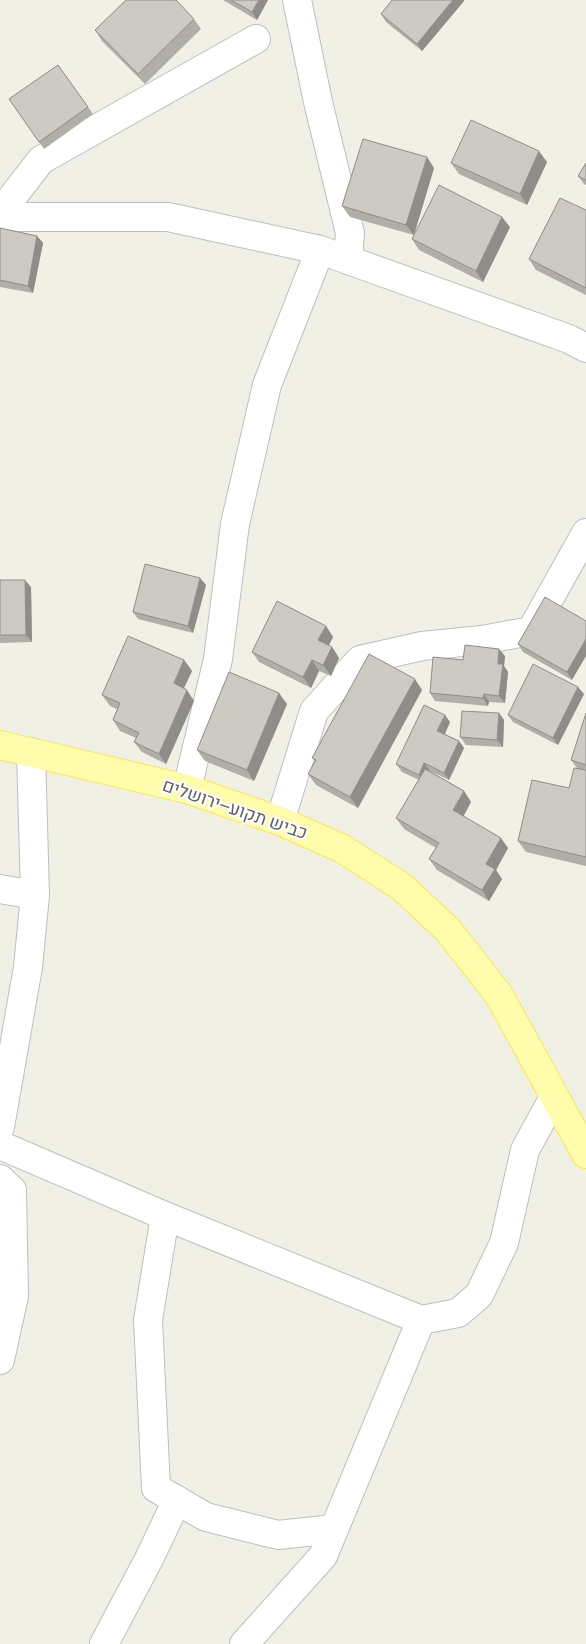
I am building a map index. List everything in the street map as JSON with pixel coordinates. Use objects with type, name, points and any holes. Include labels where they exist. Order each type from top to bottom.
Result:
[{"type":"main road","name":"כביש תקוע–ירושלים","points":[[0,745],[187,789],[280,821],[343,849],[402,887],[448,930],[499,994],[554,1097],[584,1147]]},
{"type":"street","points":[[297,0],[318,102],[350,233],[348,260]]},
{"type":"street","points":[[0,213],[41,160],[256,39]]},
{"type":"street","points":[[0,217],[168,217],[320,250],[570,340],[586,348]]},
{"type":"street","points":[[187,789],[218,659],[234,524],[267,385],[320,250]]},
{"type":"street","points":[[280,821],[314,711],[360,660],[422,646],[482,640],[532,632],[586,533]]},
{"type":"street","points":[[0,1127],[28,967],[34,895],[31,752]]},
{"type":"street","points":[[0,889],[34,895]]},
{"type":"street","points":[[0,1145],[165,1216],[421,1320],[458,1314],[480,1295],[504,1243],[525,1150],[554,1097]]},
{"type":"street","points":[[0,1179],[12,1190],[14,1296],[0,1360]]},
{"type":"street","points":[[165,1216],[148,1320],[156,1488],[206,1517],[278,1534],[334,1529]]},
{"type":"street","points":[[244,1644],[323,1556],[421,1320]]},
{"type":"street","points":[[104,1644],[149,1559],[177,1500]]},
{"type":"building","points":[[126,0],[176,0],[194,19],[138,74],[95,30]]},
{"type":"building","points":[[231,0],[259,0],[252,12]]},
{"type":"building","points":[[392,0],[453,0],[417,44],[381,14]]},
{"type":"building","points":[[58,65],[88,107],[39,142],[9,99]]},
{"type":"building","points":[[471,120],[539,151],[520,194],[451,163]]},
{"type":"building","points":[[363,139],[427,157],[406,225],[342,206]]},
{"type":"building","points":[[586,163],[586,180],[578,176]]},
{"type":"building","points":[[439,185],[502,217],[476,271],[412,239]]},
{"type":"building","points":[[560,198],[586,210],[586,288],[529,259]]},
{"type":"building","points":[[0,228],[37,236],[28,286],[0,280]]},
{"type":"building","points":[[145,564],[200,578],[188,626],[133,612]]},
{"type":"building","points":[[0,580],[25,580],[26,635],[0,635]]},
{"type":"building","points":[[545,597],[586,621],[586,639],[567,672],[518,644]]},
{"type":"building","points":[[277,601],[326,626],[318,640],[332,647],[323,665],[312,660],[303,677],[252,652]]},
{"type":"building","points":[[128,636],[184,660],[174,683],[187,690],[159,754],[134,742],[139,733],[113,720],[120,703],[102,695]]},
{"type":"building","points":[[465,645],[499,649],[498,664],[503,664],[499,696],[484,694],[483,698],[430,693],[433,657],[463,660]]},
{"type":"building","points":[[369,654],[415,679],[350,797],[308,774],[316,760],[312,758]]},
{"type":"building","points":[[533,664],[578,687],[553,738],[508,715]]},
{"type":"building","points":[[229,672],[279,693],[247,770],[197,750]]},
{"type":"building","points":[[424,705],[445,715],[437,731],[459,741],[444,773],[424,763],[419,775],[396,764]]},
{"type":"building","points":[[462,711],[499,713],[497,740],[460,737]]},
{"type":"building","points":[[586,713],[586,765],[571,760]]},
{"type":"building","points":[[574,768],[586,770],[586,857],[518,841],[532,780],[569,788]]},
{"type":"building","points":[[425,769],[464,791],[453,810],[501,838],[486,864],[495,869],[482,890],[429,859],[439,843],[396,818]]}]
